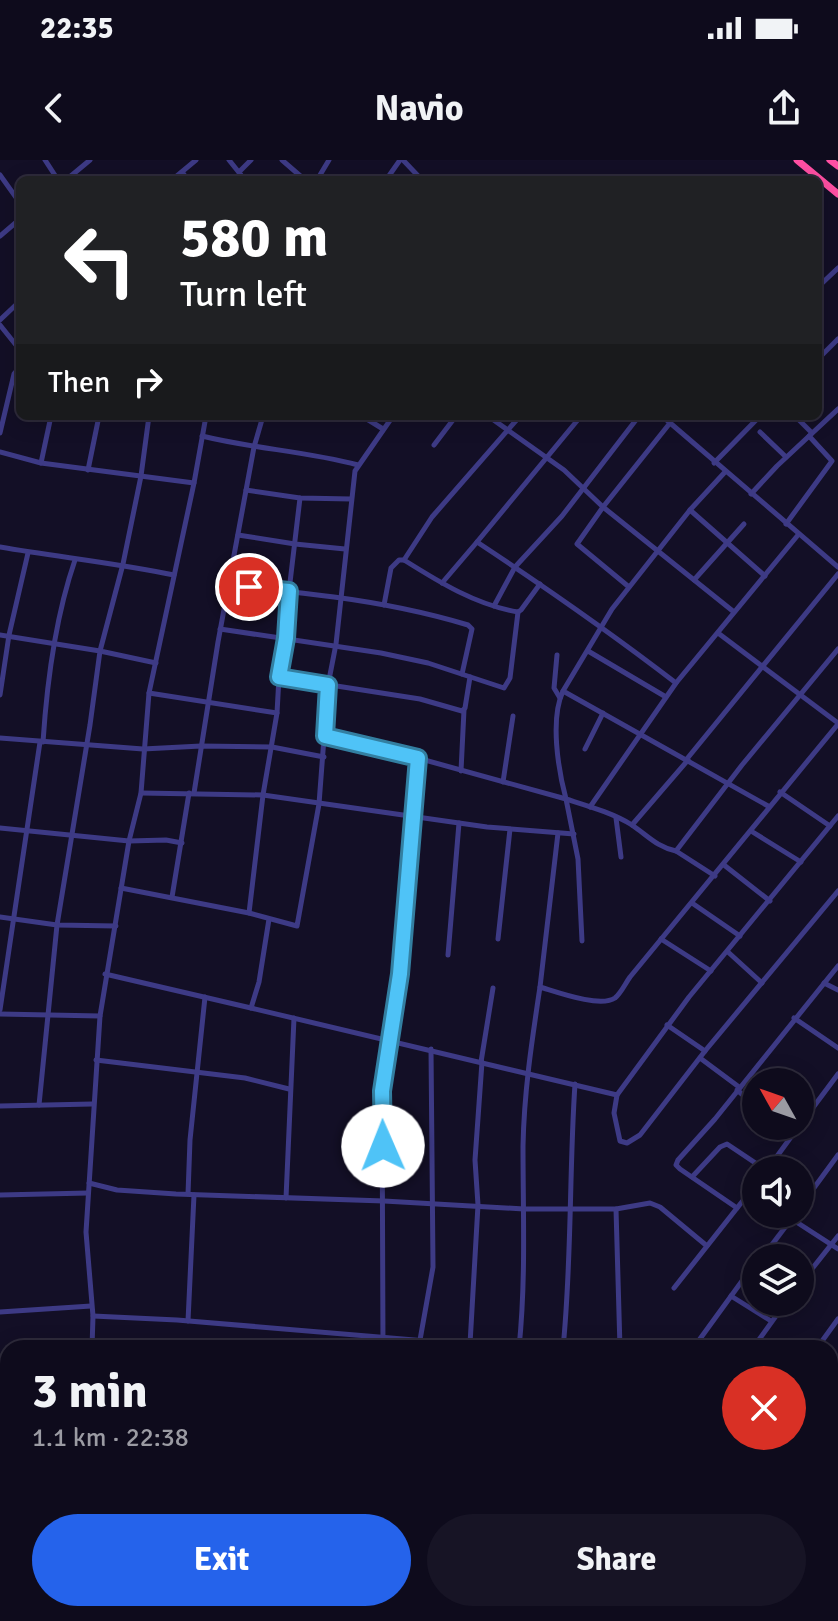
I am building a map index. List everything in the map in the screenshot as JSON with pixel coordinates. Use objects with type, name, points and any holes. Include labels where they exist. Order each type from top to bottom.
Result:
[{"type":"highway","points":[[797,160],[816,176]]},
{"type":"highway","points":[[830,160],[838,166]]},
{"type":"highway","points":[[822,181],[838,194]]},
{"type":"street","points":[[71,176],[90,160]]},
{"type":"street","points":[[177,176],[196,160]]},
{"type":"street","points":[[229,160],[242,176]]},
{"type":"street","points":[[239,172],[251,160]]},
{"type":"street","points":[[282,160],[300,176]]},
{"type":"street","points":[[401,160],[418,176]]},
{"type":"street","points":[[182,172],[185,176]]},
{"type":"street","points":[[0,175],[16,197]]},
{"type":"street","points":[[0,236],[16,222]]},
{"type":"street","points":[[822,283],[838,268]]},
{"type":"street","points":[[16,305],[0,322],[16,344]]},
{"type":"street","points":[[822,355],[838,339]]},
{"type":"street","points":[[0,433],[16,372]]},
{"type":"street","points":[[751,494],[838,409]]},
{"type":"street","points":[[41,463],[50,420]]},
{"type":"street","points":[[88,470],[98,420]]},
{"type":"street","points":[[39,1105],[57,925],[100,651],[123,564],[148,420]]},
{"type":"street","points":[[92,1340],[86,1246],[92,1104],[105,974],[129,841],[141,793],[149,693],[205,420]]},
{"type":"street","points":[[172,897],[254,447],[262,420]]},
{"type":"street","points":[[368,420],[383,429]]},
{"type":"street","points":[[121,888],[249,913],[297,926],[319,804],[328,685],[336,644],[351,499],[358,465],[390,420]]},
{"type":"street","points":[[434,445],[453,420]]},
{"type":"street","points":[[493,420],[548,457],[626,528],[734,612]]},
{"type":"street","points":[[384,605],[394,563],[404,560],[438,510],[517,420]]},
{"type":"street","points":[[442,583],[578,420]]},
{"type":"street","points":[[494,606],[515,567],[562,516],[636,420]]},
{"type":"street","points":[[667,420],[838,567]]},
{"type":"street","points":[[714,463],[756,420]]},
{"type":"street","points":[[786,524],[835,464],[798,420]]},
{"type":"street","points":[[629,587],[577,544],[670,423]]},
{"type":"street","points":[[760,432],[786,457]]},
{"type":"street","points":[[202,436],[254,447],[327,456],[358,465]]},
{"type":"street","points":[[0,452],[41,463],[194,483]]},
{"type":"street","points":[[582,941],[581,886],[558,757],[557,712],[560,698],[601,625],[690,510],[725,472]]},
{"type":"street","points":[[246,490],[300,498],[351,499]]},
{"type":"street","points":[[249,913],[263,795],[277,713],[300,498]]},
{"type":"street","points":[[690,510],[765,576]]},
{"type":"street","points":[[694,580],[744,524]]},
{"type":"street","points":[[238,535],[345,549]]},
{"type":"street","points":[[590,807],[676,683],[798,535]]},
{"type":"street","points":[[477,542],[601,625],[676,683]]},
{"type":"street","points":[[0,547],[75,560],[123,564],[174,575]]},
{"type":"street","points":[[0,695],[9,635],[28,553]]},
{"type":"street","points":[[75,560],[64,592],[46,687],[41,742],[0,1012],[100,1016]]},
{"type":"street","points":[[404,560],[460,593],[518,612]]},
{"type":"street","points":[[632,825],[838,574]]},
{"type":"street","points":[[230,584],[267,591],[339,597],[468,625],[472,629],[462,674]]},
{"type":"street","points":[[220,629],[336,644],[428,663],[507,687],[518,612],[540,584]]},
{"type":"street","points":[[540,987],[601,1001],[612,1000],[838,723],[718,633]]},
{"type":"street","points":[[0,635],[156,663]]},
{"type":"street","points":[[676,851],[838,649]]},
{"type":"street","points":[[588,651],[666,697]]},
{"type":"street","points":[[557,655],[554,688],[560,698]]},
{"type":"street","points":[[279,677],[420,699],[464,710]]},
{"type":"street","points":[[461,771],[464,710],[470,677]]},
{"type":"street","points":[[563,691],[768,806]]},
{"type":"street","points":[[149,693],[277,713]]},
{"type":"street","points":[[585,749],[603,713]]},
{"type":"street","points":[[503,782],[513,716]]},
{"type":"street","points":[[325,736],[418,758],[590,807],[632,825],[648,840],[676,851],[715,876]]},
{"type":"street","points":[[0,738],[143,749],[272,747],[324,757]]},
{"type":"street","points":[[383,1338],[382,1091],[400,974],[418,758]]},
{"type":"street","points":[[780,792],[830,826]]},
{"type":"street","points":[[141,793],[263,795],[459,823],[574,834]]},
{"type":"street","points":[[838,816],[667,1025],[617,1095],[614,1113],[620,1141],[627,1143],[640,1135],[705,1051],[838,891]]},
{"type":"street","points":[[616,817],[621,857]]},
{"type":"street","points":[[448,955],[459,823]]},
{"type":"street","points":[[0,828],[182,843]]},
{"type":"street","points":[[498,939],[510,829]]},
{"type":"street","points":[[751,831],[801,862]]},
{"type":"street","points":[[520,1340],[524,1304],[523,1147],[527,1074],[558,833]]},
{"type":"street","points":[[724,865],[770,901]]},
{"type":"street","points":[[692,903],[740,936]]},
{"type":"street","points":[[0,917],[57,925],[116,926]]},
{"type":"street","points":[[251,1008],[259,982],[269,919]]},
{"type":"street","points":[[661,939],[711,972]]},
{"type":"street","points":[[728,952],[762,983]]},
{"type":"street","points":[[737,1208],[680,1169],[676,1165],[678,1160],[838,966]]},
{"type":"street","points":[[105,974],[617,1095]]},
{"type":"street","points":[[824,983],[838,990]]},
{"type":"street","points":[[470,1340],[478,1205],[475,1160],[482,1062],[493,988]]},
{"type":"street","points":[[188,1321],[197,1071],[205,997]]},
{"type":"street","points":[[286,1198],[294,1018]]},
{"type":"street","points":[[794,1018],[838,1048]]},
{"type":"street","points":[[667,1025],[705,1051]]},
{"type":"street","points":[[420,1340],[433,1267],[431,1049]]},
{"type":"street","points":[[700,1058],[742,1093]]},
{"type":"street","points":[[96,1060],[245,1078],[289,1089]]},
{"type":"street","points":[[814,1107],[838,1074]]},
{"type":"street","points":[[564,1340],[570,1287],[575,1084]]},
{"type":"street","points":[[0,1106],[92,1104]]},
{"type":"street","points":[[692,1177],[720,1147],[727,1144],[745,1156]]},
{"type":"street","points":[[814,1188],[838,1155]]},
{"type":"street","points":[[89,1183],[117,1190],[524,1209],[616,1209],[650,1203],[660,1207],[707,1246]]},
{"type":"street","points":[[0,1195],[88,1193]]},
{"type":"street","points":[[674,1288],[742,1202]]},
{"type":"street","points":[[616,1209],[620,1340]]},
{"type":"street","points":[[773,1244],[785,1228]]},
{"type":"street","points":[[809,1228],[838,1249]]},
{"type":"street","points":[[814,1266],[838,1236]]},
{"type":"street","points":[[699,1340],[742,1283]]},
{"type":"street","points":[[731,1296],[771,1321]]},
{"type":"street","points":[[0,1312],[91,1306]]},
{"type":"street","points":[[93,1316],[433,1340]]},
{"type":"street","points":[[760,1340],[775,1316]]},
{"type":"street","points":[[823,1340],[838,1319]]},
{"type":"route","points":[[249,587],[289,591],[286,638],[279,677],[328,685],[325,736],[418,758],[400,974],[382,1091],[383,1146]]}]
